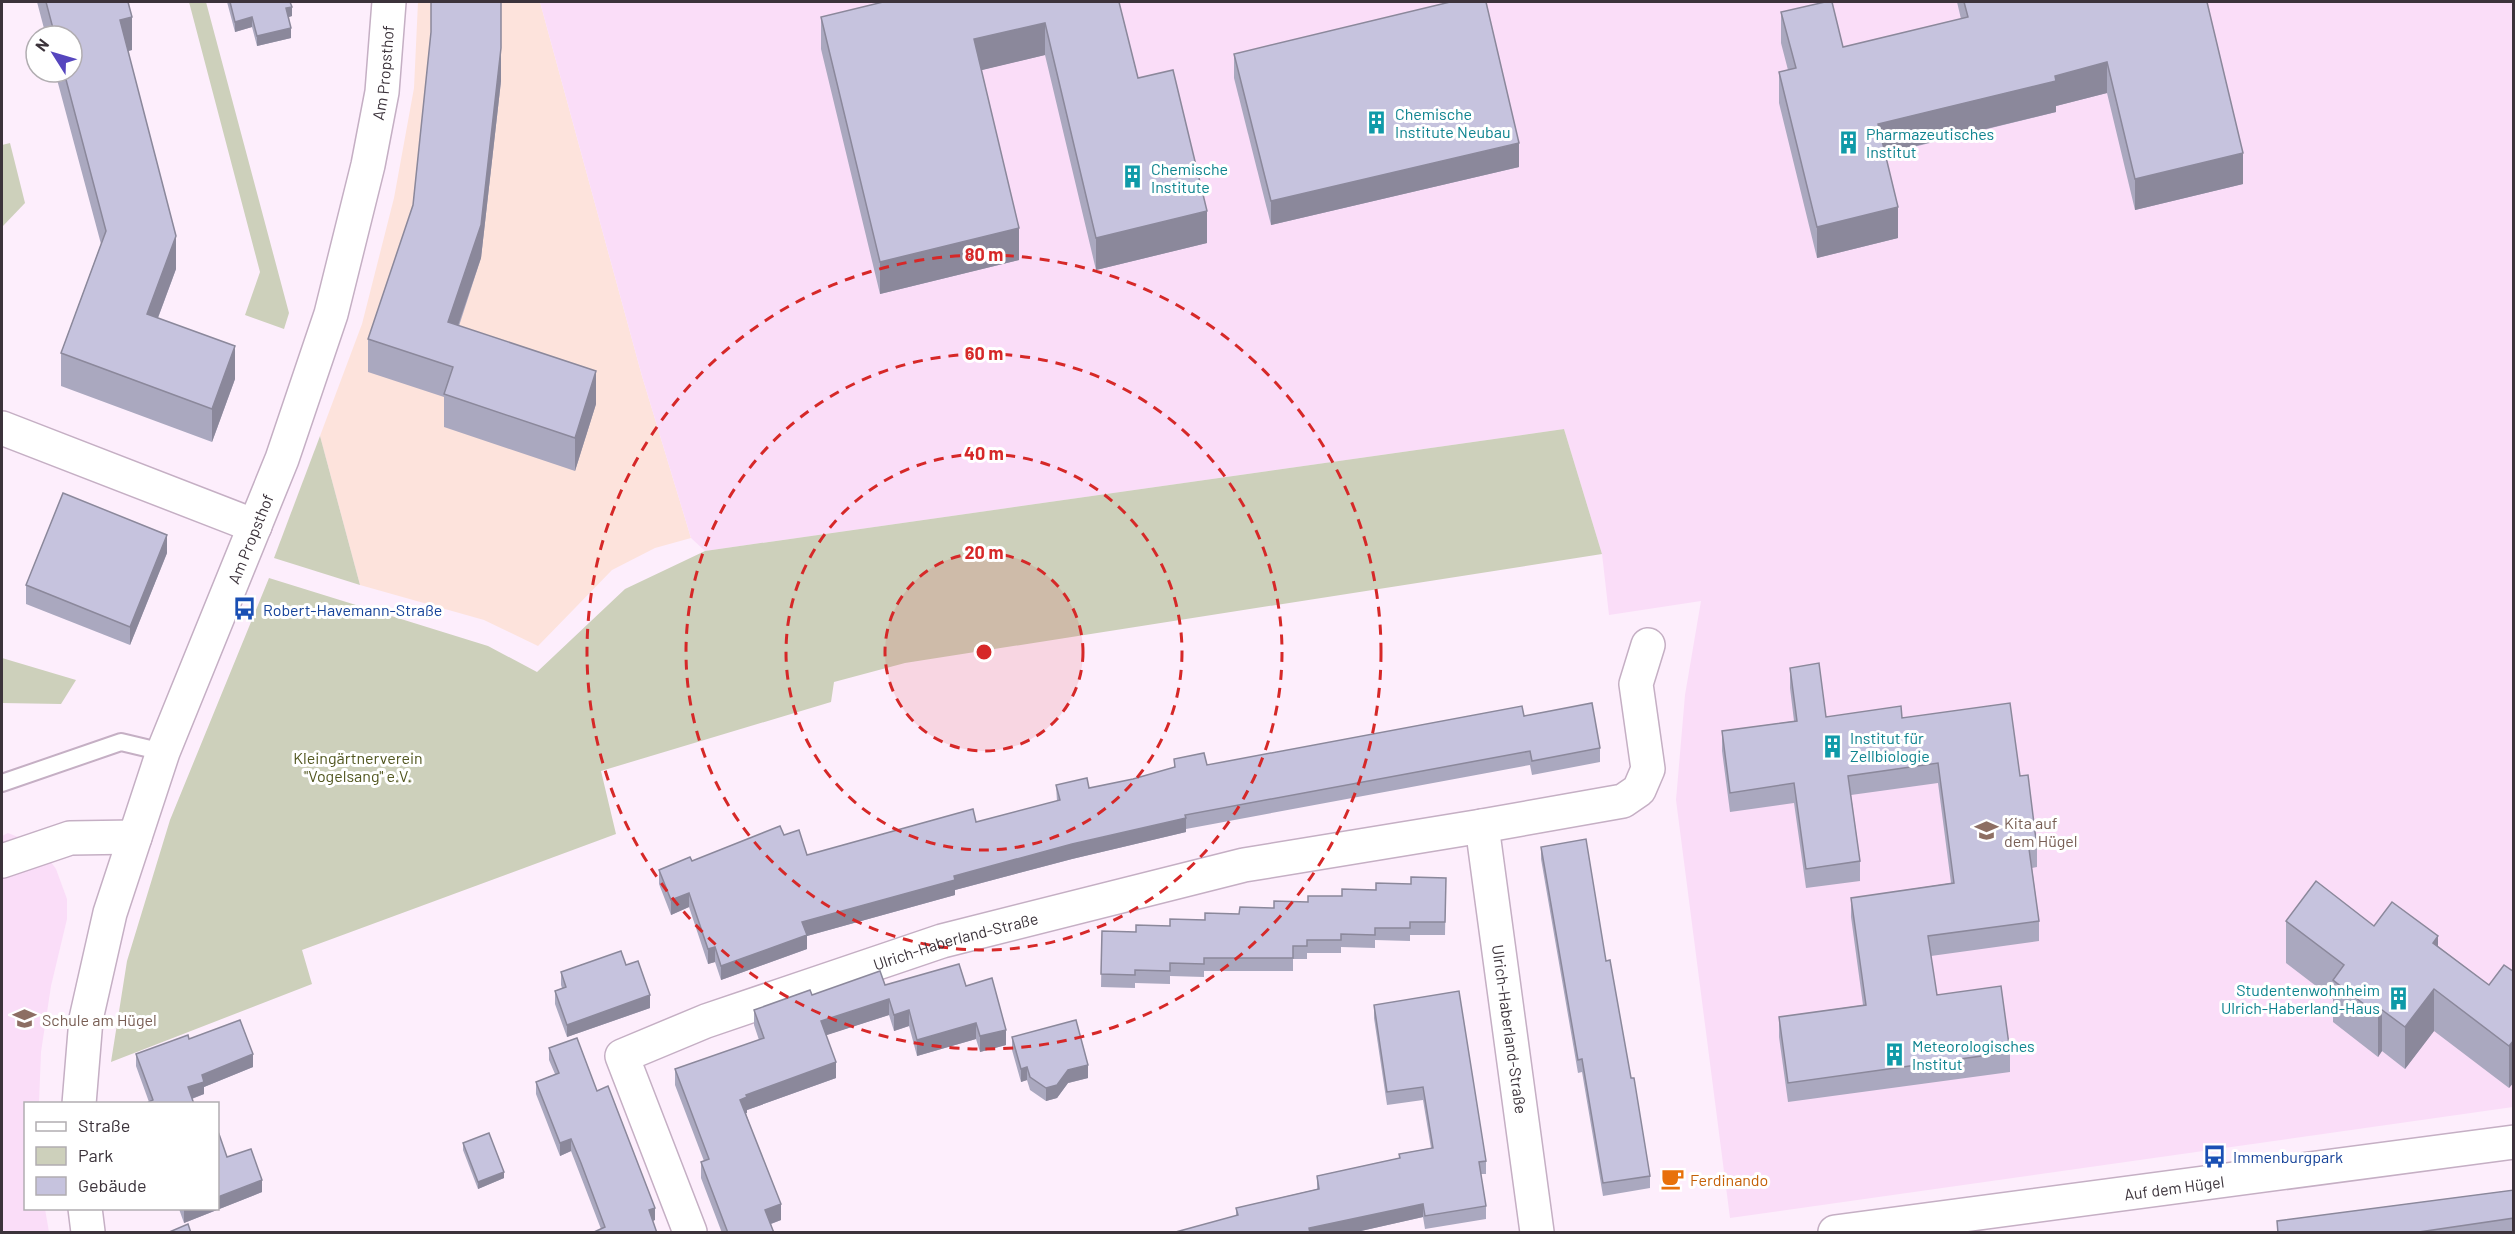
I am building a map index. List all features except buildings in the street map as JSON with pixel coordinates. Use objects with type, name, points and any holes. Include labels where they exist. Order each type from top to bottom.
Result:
[{"type":"street","name":"Am Propsthof","points":[[80,1102],[86,1019],[110,913],[163,752],[255,526],[305,395],[351,239],[382,92],[389,2]]},
{"type":"street","points":[[2,428],[255,526]]},
{"type":"street","name":"Ulrich-Haberland-Straße","points":[[690,1233],[622,1056],[706,1021],[942,941],[1245,865],[1623,801],[1639,790],[1648,769],[1636,684],[1648,645]]},
{"type":"street","name":"Ulrich-Haberland-Straße","points":[[1482,826],[1537,1233]]},
{"type":"street","points":[[2,861],[70,838],[135,837]]},
{"type":"street","name":"Auf dem Hügel","points":[[1835,1233],[2514,1142]]},
{"type":"street","points":[[85,1210],[88,1233]]},
{"type":"lane","points":[[2,783],[121,742],[163,752]]},
{"type":"shaded area","points":[[418,2],[540,2],[642,376],[691,538],[655,548],[612,570],[538,646],[484,620],[360,585],[320,436],[362,324],[394,198],[414,88]]},
{"type":"shaded area","points":[[540,2],[2513,2],[2513,1107],[1730,1218],[1676,800],[1685,695],[1701,601],[1609,615],[1602,554],[1564,429],[705,551],[691,538],[642,376]]},
{"type":"shaded area","name":"Schule am Hügel","points":[[8,833],[28,841],[45,854],[56,869],[67,899],[67,919],[51,986],[41,1052],[39,1102],[24,1102],[24,1210],[45,1210],[49,1232],[2,1232],[2,836]]},
{"type":"green space","points":[[189,2],[206,2],[289,313],[284,329],[245,315],[260,272]]},
{"type":"green space","points":[[10,143],[25,203],[2,227],[2,145]]},
{"type":"green space","name":"Kleingärtnerverein \"Vogelsang\" e.V.","points":[[1564,429],[1602,554],[905,663],[834,682],[831,702],[601,771],[616,834],[302,950],[312,984],[111,1062],[127,961],[170,820],[269,578],[488,646],[537,672],[625,589],[705,551]]},
{"type":"green space","points":[[320,436],[360,585],[274,558]]},
{"type":"green space","points":[[2,658],[76,680],[61,704],[2,703]]},
{"type":"place","name":"Chemische Institute Neubau","points":[[1377,122]]},
{"type":"place","name":"Pharmazeutisches Institut","points":[[1848,142]]},
{"type":"place","name":"Chemische Institute","points":[[1133,177]]},
{"type":"place","name":"Robert-Havemann-Straße","points":[[245,609]]},
{"type":"place","name":"Institut für Zellbiologie","points":[[1832,746]]},
{"type":"place","name":"Kita auf dem Hügel","points":[[1986,831]]},
{"type":"place","name":"Studentenwohnheim Ulrich-Haberland-Haus","points":[[2398,998]]},
{"type":"place","name":"Schule am Hügel","points":[[24,1019]]},
{"type":"place","name":"Meteorologisches Institut","points":[[1894,1054]]},
{"type":"place","name":"Immenburgpark","points":[[2215,1156]]},
{"type":"place","name":"Ferdinando","points":[[1672,1179]]}]
